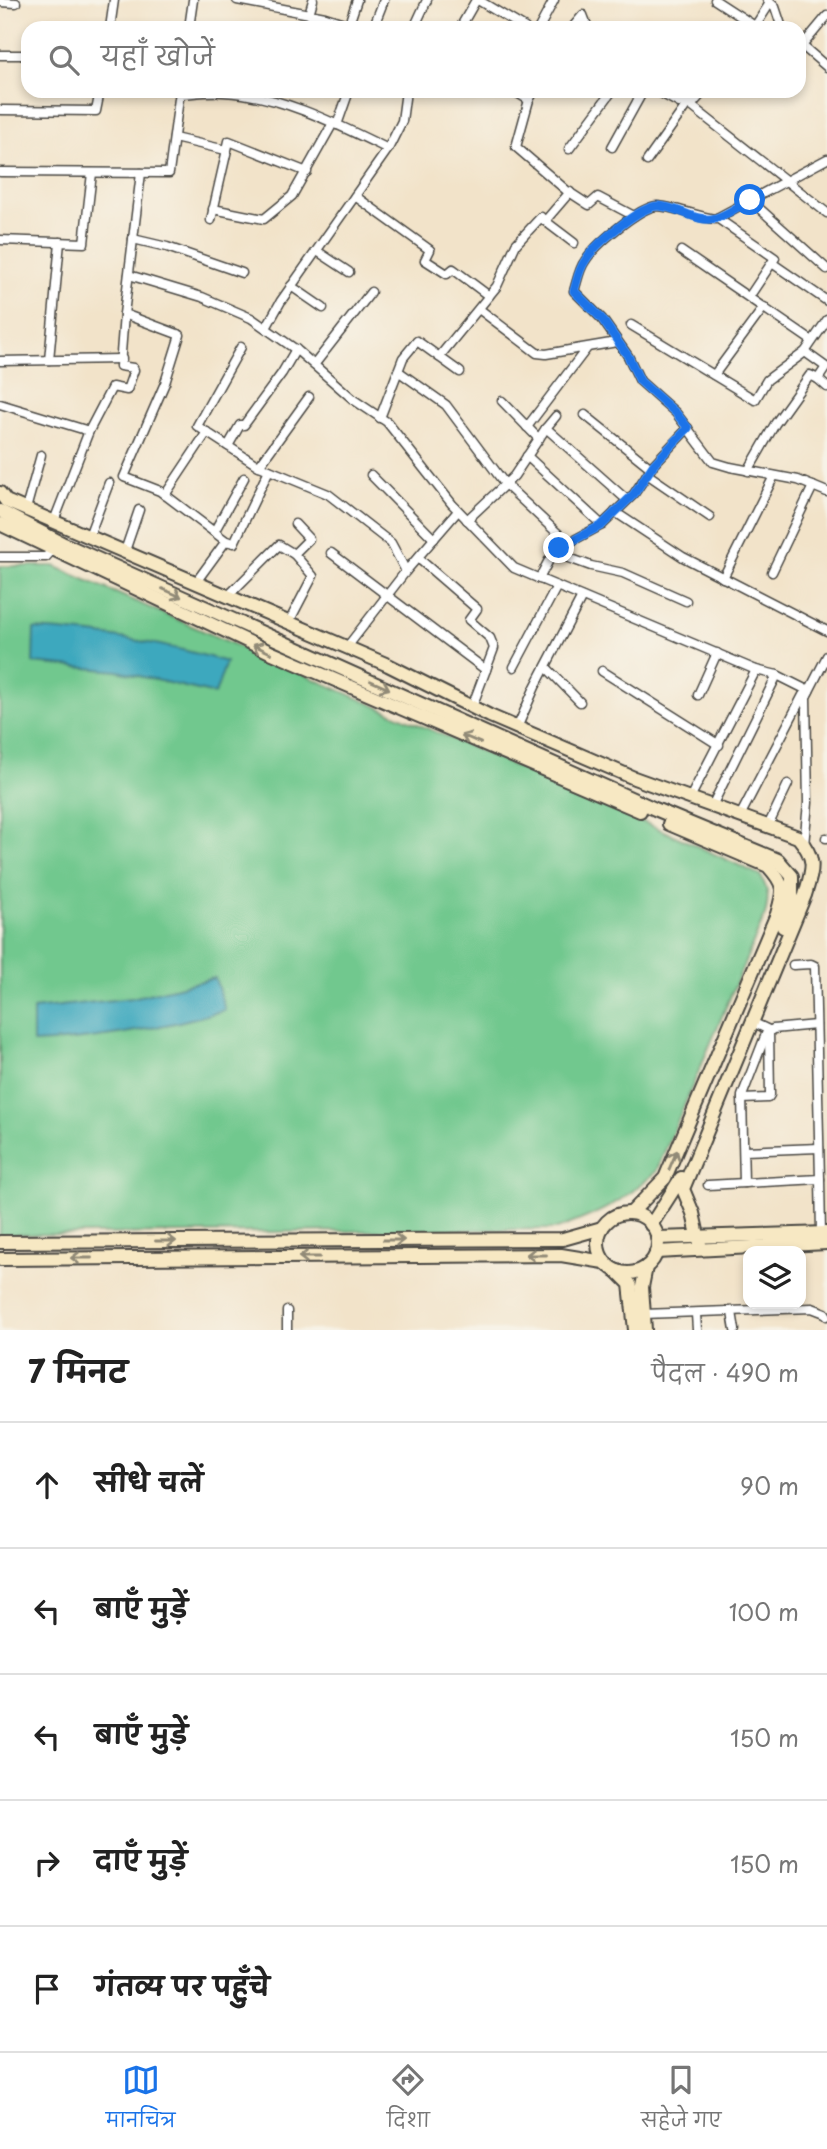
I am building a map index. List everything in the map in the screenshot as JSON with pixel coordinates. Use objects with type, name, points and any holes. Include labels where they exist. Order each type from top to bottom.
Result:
[{"type":"street","points":[[111,21],[114,0]]},
{"type":"street","points":[[190,21],[193,0]]},
{"type":"street","points":[[237,0],[267,3],[337,21]]},
{"type":"street","points":[[309,14],[313,0]]},
{"type":"street","points":[[350,21],[357,0]]},
{"type":"street","points":[[376,21],[384,0]]},
{"type":"street","points":[[418,21],[428,0]]},
{"type":"street","points":[[464,21],[477,0],[513,21]]},
{"type":"street","points":[[543,21],[554,0]]},
{"type":"street","points":[[715,0],[746,21]]},
{"type":"street","points":[[0,2],[16,3]]},
{"type":"street","points":[[759,21],[773,2]]},
{"type":"street","points":[[773,2],[780,21]]},
{"type":"street","points":[[806,39],[827,16]]},
{"type":"street","points":[[806,48],[827,67]]},
{"type":"street","points":[[0,55],[21,55]]},
{"type":"street","points":[[0,110],[96,111],[99,98]]},
{"type":"street","points":[[0,172],[169,173],[179,98]]},
{"type":"street","points":[[263,98],[335,124],[388,149]]},
{"type":"street","points":[[214,209],[264,219],[292,196],[335,124],[346,98]]},
{"type":"street","points":[[266,328],[291,286],[388,149],[402,121],[405,98]]},
{"type":"street","points":[[526,98],[529,100],[516,147],[589,205],[598,197],[634,216]]},
{"type":"street","points":[[569,149],[606,98]]},
{"type":"street","points":[[612,147],[639,98]]},
{"type":"street","points":[[670,98],[679,103],[685,101],[827,213]]},
{"type":"street","points":[[647,160],[696,98]]},
{"type":"street","points":[[174,138],[226,150]]},
{"type":"street","points":[[211,220],[229,141],[307,173]]},
{"type":"street","points":[[717,218],[827,159]]},
{"type":"street","points":[[0,240],[84,243],[92,173]]},
{"type":"street","points":[[54,521],[89,431],[112,387],[127,390],[134,370],[120,366],[141,173]]},
{"type":"street","points":[[545,221],[570,192]]},
{"type":"street","points":[[355,197],[430,250],[425,260],[447,274],[453,269],[489,296]]},
{"type":"street","points":[[750,200],[827,269]]},
{"type":"street","points":[[750,297],[775,258],[717,218],[696,216],[661,206],[651,207],[634,216],[595,247],[583,262],[574,291],[602,319],[628,356],[640,381],[676,413],[713,461],[748,471],[798,480],[827,492]]},
{"type":"street","points":[[439,357],[497,286],[516,244],[541,218],[574,243]]},
{"type":"street","points":[[133,239],[167,247],[242,273]]},
{"type":"street","points":[[49,360],[61,242]]},
{"type":"street","points":[[317,251],[349,272]]},
{"type":"street","points":[[681,251],[812,341]]},
{"type":"street","points":[[772,263],[827,301]]},
{"type":"street","points":[[129,275],[202,297],[251,318],[296,349],[354,400],[387,422],[458,511],[514,568],[776,676],[808,693]]},
{"type":"street","points":[[291,286],[323,308]]},
{"type":"street","points":[[314,365],[371,292]]},
{"type":"street","points":[[715,375],[764,307]]},
{"type":"street","points":[[480,309],[537,352],[546,354],[617,342]]},
{"type":"street","points":[[124,314],[180,335],[165,383],[124,477],[166,495],[226,541],[234,543],[269,470]]},
{"type":"street","points":[[631,325],[755,400],[767,380],[805,352],[827,320]]},
{"type":"street","points":[[380,418],[403,358],[416,341],[460,372]]},
{"type":"street","points":[[241,347],[198,426],[260,466],[328,494],[391,543],[406,571]]},
{"type":"street","points":[[527,427],[587,348]]},
{"type":"street","points":[[228,446],[240,425],[244,425],[282,373],[296,349]]},
{"type":"street","points":[[805,352],[826,368],[817,379]]},
{"type":"street","points":[[0,361],[122,359]]},
{"type":"street","points":[[398,370],[446,405],[506,484],[568,543]]},
{"type":"street","points":[[748,471],[775,424],[810,374],[827,387]]},
{"type":"street","points":[[260,466],[309,397]]},
{"type":"street","points":[[502,401],[539,439]]},
{"type":"street","points":[[0,404],[89,431]]},
{"type":"street","points":[[585,415],[649,471],[710,517]]},
{"type":"street","points":[[467,520],[506,484],[556,416]]},
{"type":"street","points":[[546,428],[627,500]]},
{"type":"street","points":[[539,579],[555,553],[602,525],[627,500],[688,428]]},
{"type":"street","points":[[166,495],[207,432]]},
{"type":"street","points":[[26,509],[41,455]]},
{"type":"street","points":[[527,456],[602,525]]},
{"type":"street","points":[[371,475],[434,539]]},
{"type":"street","points":[[723,578],[774,476]]},
{"type":"street","points":[[214,532],[243,478]]},
{"type":"street","points":[[89,536],[109,483]]},
{"type":"street","points":[[772,572],[813,486]]},
{"type":"street","points":[[0,493],[6,501],[388,664],[522,730],[634,778],[798,837],[810,852],[813,870],[805,895],[683,1189],[693,1213],[700,1244]]},
{"type":"street","points":[[125,551],[139,510]]},
{"type":"street","points":[[0,511],[64,544],[655,809],[778,860],[792,876],[792,900],[785,924],[679,1184],[651,1225]]},
{"type":"street","points":[[347,647],[406,571],[458,511]]},
{"type":"street","points":[[615,512],[683,557],[827,631]]},
{"type":"street","points":[[0,524],[270,652],[768,866],[777,876],[783,891],[777,914],[665,1178],[631,1213]]},
{"type":"street","points":[[294,554],[309,538],[295,524]]},
{"type":"street","points":[[196,582],[226,541]]},
{"type":"street","points":[[228,596],[279,545],[294,554],[313,576],[289,622]]},
{"type":"street","points":[[0,557],[47,557],[52,549]]},
{"type":"street","points":[[331,553],[486,670]]},
{"type":"street","points":[[555,553],[591,566],[623,573],[686,601]]},
{"type":"street","points":[[418,558],[477,609],[469,620],[490,638],[494,648],[472,707]]},
{"type":"street","points":[[514,667],[556,586]]},
{"type":"street","points":[[521,748],[522,730],[546,667],[582,597]]},
{"type":"street","points":[[698,695],[718,653]]},
{"type":"street","points":[[804,845],[808,803],[808,693],[826,662]]},
{"type":"street","points":[[546,667],[580,702]]},
{"type":"street","points":[[690,798],[756,670]]},
{"type":"street","points":[[602,671],[719,745]]},
{"type":"street","points":[[712,806],[776,676]]},
{"type":"street","points":[[740,816],[803,695],[808,693]]},
{"type":"street","points":[[768,826],[788,784]]},
{"type":"street","points":[[656,1252],[700,1244],[825,1236],[820,1179],[815,966],[793,965]]},
{"type":"street","points":[[752,1022],[769,1030],[816,1025]]},
{"type":"street","points":[[744,1183],[742,1099],[751,1069],[769,1030]]},
{"type":"street","points":[[742,1099],[768,1098],[770,1095],[769,1030]]},
{"type":"street","points":[[744,1151],[819,1148]]},
{"type":"street","points":[[708,1185],[820,1179],[827,1186]]},
{"type":"street","points":[[0,1242],[563,1239],[601,1228],[609,1219],[619,1214],[631,1213],[644,1217],[657,1238],[654,1258],[637,1272],[617,1271]]},
{"type":"street","points":[[601,1228],[598,1249],[604,1262]]},
{"type":"street","points":[[657,1238],[700,1244]]},
{"type":"street","points":[[0,1259],[561,1255],[604,1262],[630,1284],[635,1330]]},
{"type":"street","points":[[645,1330],[642,1287],[646,1267]]},
{"type":"street","points":[[643,1314],[812,1308],[827,1316]]},
{"type":"street","points":[[287,1311],[287,1330]]},
{"type":"street","points":[[732,1312],[734,1330]]},
{"type":"street","points":[[696,1314],[697,1330]]},
{"type":"green space","points":[[0,566],[54,566],[760,875],[767,895],[765,915],[656,1172],[610,1206],[557,1229],[0,1235]]},
{"type":"water","points":[[34,629],[131,639],[226,662],[215,694],[118,671],[33,663]]},
{"type":"water","points":[[215,978],[225,1010],[130,1032],[33,1043],[33,1009],[132,998]]},
{"type":"route","points":[[559,548],[602,525],[634,494],[654,464],[688,428],[676,413],[640,381],[628,356],[602,319],[574,291],[583,262],[595,247],[634,216],[651,207],[661,206],[715,219],[750,200]]}]
